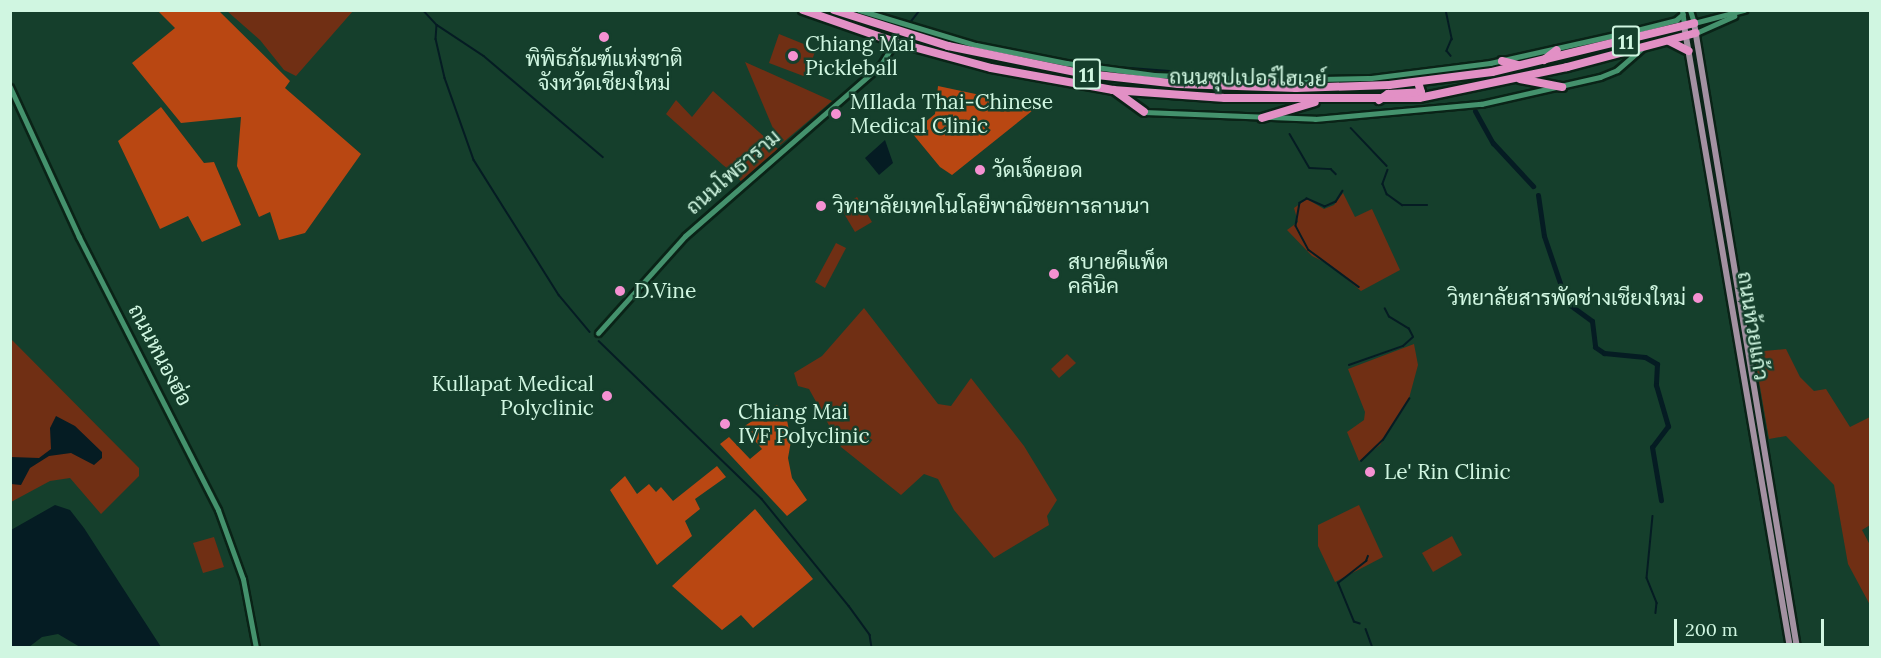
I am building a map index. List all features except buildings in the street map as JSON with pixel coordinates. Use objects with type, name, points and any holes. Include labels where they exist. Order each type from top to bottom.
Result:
[{"type":"highway","name":"ถนนซุปเปอร์ไฮเวย์","points":[[804,10],[895,42],[991,68],[1113,90],[1225,98],[1379,100],[1419,98],[1515,78],[1696,33]]},
{"type":"highway","name":"ถนนซุปเปอร์ไฮเวย์","points":[[834,10],[948,46],[1068,71],[1178,84],[1296,88],[1418,82],[1522,66],[1694,23]]},
{"type":"highway","points":[[1668,41],[1689,51]]},
{"type":"highway","points":[[1540,63],[1557,50]]},
{"type":"highway","points":[[1502,61],[1522,66]]},
{"type":"highway","points":[[1515,78],[1562,87]]},
{"type":"highway","points":[[1257,79],[1296,88]]},
{"type":"highway","points":[[1379,100],[1388,94],[1421,92],[1418,82]]},
{"type":"highway","points":[[1113,90],[1144,112]]},
{"type":"highway","points":[[1262,118],[1322,99]]},
{"type":"main road","points":[[859,10],[967,42],[1066,63],[1154,75],[1257,79],[1371,78],[1502,61],[1557,50],[1676,20],[1682,13]]},
{"type":"main road","name":"11","points":[[1694,23],[1745,10]]},
{"type":"main road","name":"11","points":[[1696,33],[1745,10]]},
{"type":"main road","points":[[1691,12],[1702,21]]},
{"type":"main road","name":"ถนนห้วยแก้ว","points":[[1691,12],[1741,297],[1790,648]]},
{"type":"main road","name":"ถนนห้วยแก้ว","points":[[1682,13],[1797,648]]},
{"type":"main road","points":[[1698,44],[1705,29]]},
{"type":"main road","name":"ถนนโพธาราม","points":[[598,333],[685,237],[880,66],[895,42]]},
{"type":"main road","points":[[1144,112],[1315,119],[1422,111],[1562,87],[1617,70],[1642,48]]},
{"type":"main road","name":"ถนนหนองฮ่อ","points":[[10,87],[80,237],[218,510],[243,579],[256,648]]},
{"type":"main road","points":[[1732,298],[1741,297]]},
{"type":"shaded area","points":[[158,11],[219,11],[290,81],[285,88],[361,154],[305,233],[279,240],[270,212],[259,217],[237,166],[241,117],[181,123],[132,63],[175,28]]},
{"type":"shaded area","points":[[227,11],[353,11],[296,76],[284,70],[260,40]]},
{"type":"shaded area","name":"Chiang Mai Pickleball","points":[[779,34],[816,49],[806,77],[769,63]]},
{"type":"shaded area","points":[[745,62],[832,101],[780,145]]},
{"type":"shaded area","points":[[938,86],[1037,107],[952,175],[940,167],[912,133],[935,114]]},
{"type":"shaded area","points":[[713,91],[778,149],[742,182],[666,114],[676,100],[692,117]]},
{"type":"shaded area","points":[[161,107],[204,163],[214,162],[241,225],[202,242],[188,216],[160,229],[118,141]]},
{"type":"shaded area","points":[[1343,193],[1355,217],[1372,209],[1400,270],[1361,291],[1330,265],[1312,256],[1287,230],[1298,222],[1294,208],[1307,199],[1324,209],[1334,205]]},
{"type":"shaded area","points":[[857,197],[872,222],[855,232],[840,207]]},
{"type":"shaded area","points":[[836,243],[846,248],[825,288],[815,282]]},
{"type":"shaded area","points":[[864,308],[938,404],[951,406],[971,378],[1024,446],[1057,500],[1047,516],[1049,525],[994,558],[954,510],[938,479],[924,474],[901,495],[841,447],[809,389],[798,386],[794,373],[822,356]]},
{"type":"shaded area","points":[[10,338],[139,468],[139,476],[101,514],[70,478],[50,481],[11,502]]},
{"type":"shaded area","points":[[1414,344],[1418,365],[1408,402],[1380,445],[1359,461],[1347,432],[1364,420],[1365,412],[1348,369]]},
{"type":"shaded area","points":[[1786,349],[1800,377],[1814,391],[1826,389],[1850,427],[1870,417],[1870,525],[1862,530],[1870,545],[1870,605],[1848,564],[1834,485],[1786,436],[1769,439],[1754,352]]},
{"type":"shaded area","points":[[1067,354],[1076,363],[1059,378],[1051,369]]},
{"type":"shaded area","points":[[777,405],[787,420],[791,441],[788,458],[792,478],[807,500],[787,516],[720,444],[729,437],[750,459],[762,449],[743,427]]},
{"type":"shaded area","points":[[717,466],[726,477],[695,499],[700,509],[685,521],[692,536],[657,565],[610,490],[625,476],[637,494],[649,484],[656,492],[661,487],[673,501]]},
{"type":"shaded area","points":[[1359,505],[1383,557],[1335,582],[1318,546],[1318,525]]},
{"type":"shaded area","points":[[755,509],[813,579],[753,628],[741,615],[722,630],[672,586]]},
{"type":"shaded area","points":[[1452,536],[1462,555],[1433,572],[1422,553]]},
{"type":"shaded area","points":[[214,537],[224,567],[203,573],[193,543]]},
{"type":"water","points":[[885,140],[893,163],[879,175],[865,158]]},
{"type":"water","points":[[56,416],[75,426],[102,452],[102,458],[94,465],[71,453],[49,456],[30,468],[21,485],[11,484],[11,457],[39,458],[51,449],[50,428]]},
{"type":"water","points":[[55,505],[70,510],[84,528],[161,647],[80,647],[58,634],[42,637],[29,647],[11,647],[11,530]]},
{"type":"waterway","points":[[423,10],[437,25],[484,56],[603,157]]},
{"type":"waterway","points":[[909,24],[920,10]]},
{"type":"waterway","points":[[1446,10],[1452,39],[1447,51],[1451,56]]},
{"type":"waterway","points":[[437,25],[436,39],[445,78],[474,160],[559,295],[590,332]]},
{"type":"waterway","points":[[1104,66],[1209,74]]},
{"type":"waterway","points":[[1475,111],[1493,143],[1533,186]]},
{"type":"waterway","points":[[1351,128],[1387,166]]},
{"type":"waterway","points":[[1290,134],[1310,168],[1331,169],[1336,174]]},
{"type":"waterway","points":[[1388,170],[1383,184],[1387,194],[1402,205],[1427,205]]},
{"type":"waterway","points":[[1343,191],[1336,202],[1325,207],[1307,199],[1300,203],[1296,226],[1309,250],[1359,287]]},
{"type":"waterway","points":[[1538,195],[1544,236],[1562,289],[1570,305],[1592,321],[1595,347],[1604,353],[1645,357],[1657,364],[1656,385],[1668,426],[1652,447],[1661,500]]},
{"type":"waterway","points":[[1349,365],[1403,346],[1413,337],[1409,329],[1389,317],[1385,309]]},
{"type":"waterway","points":[[599,341],[762,499],[849,606],[870,635],[872,648]]},
{"type":"waterway","points":[[1361,461],[1383,440],[1409,399]]},
{"type":"waterway","points":[[1653,516],[1647,578],[1657,603],[1656,613]]},
{"type":"waterway","points":[[1360,624],[1354,622],[1338,583],[1366,561],[1368,556]]},
{"type":"waterway","points":[[1366,629],[1373,648]]},
{"type":"place","name":"พิพิธภัณฑ์แห่งชาติ จังหวัดเชียงใหม่","points":[[604,37]]},
{"type":"place","name":"Chiang Mai Pickleball","points":[[793,56]]},
{"type":"place","name":"MIlada Thai-Chinese Medical Clinic","points":[[836,114]]},
{"type":"place","name":"วัดเจ็ดยอด","points":[[980,170]]},
{"type":"place","name":"วิทยาลัยเทคโนโลยีพาณิชยการลานนา","points":[[821,206]]},
{"type":"place","name":"สบายดีแพ็ต คลีนิค","points":[[1054,274]]},
{"type":"place","name":"D.Vine","points":[[620,291]]},
{"type":"place","name":"วิทยาลัยสารพัดช่างเชียงใหม่","points":[[1698,298]]},
{"type":"place","name":"Kullapat Medical Polyclinic","points":[[607,396]]},
{"type":"place","name":"Chiang Mai IVF Polyclinic","points":[[725,424]]},
{"type":"place","name":"Le' Rin Clinic","points":[[1370,472]]}]
